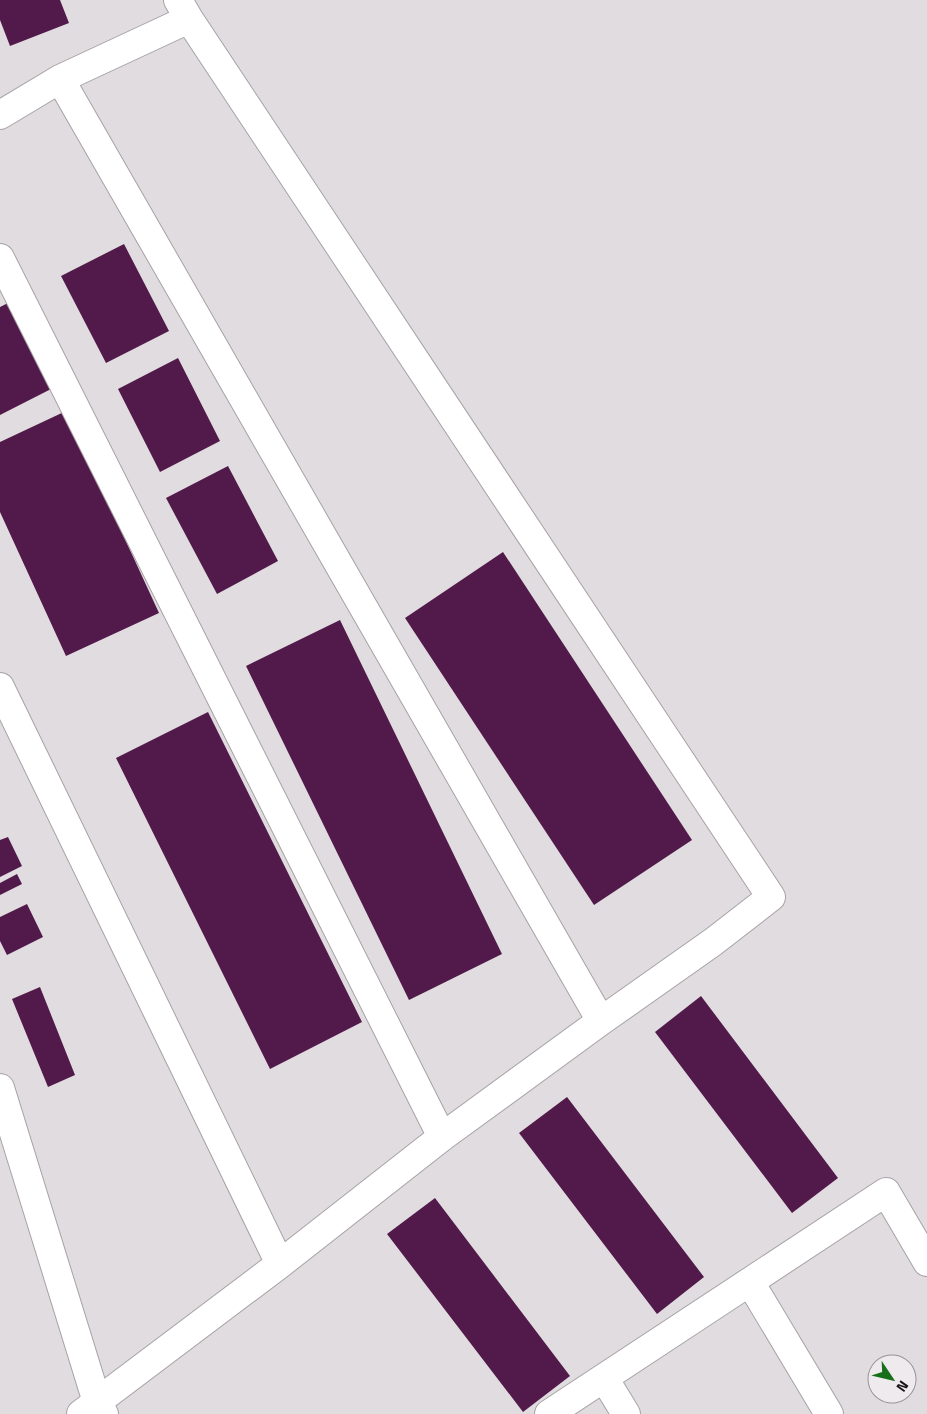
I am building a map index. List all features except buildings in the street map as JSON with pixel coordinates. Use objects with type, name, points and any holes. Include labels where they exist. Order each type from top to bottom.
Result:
[{"type":"street","points":[[0,115],[183,9],[771,897],[713,942],[442,1137],[94,1410],[0,1088]]},
{"type":"street","points":[[60,79],[601,1021]]},
{"type":"street","points":[[0,258],[442,1137]]},
{"type":"street","points":[[0,687],[280,1264]]},
{"type":"street","points":[[549,1414],[886,1192],[927,1262]]},
{"type":"street","points":[[750,1282],[828,1414]]},
{"type":"street","points":[[604,1378],[626,1414]]}]
